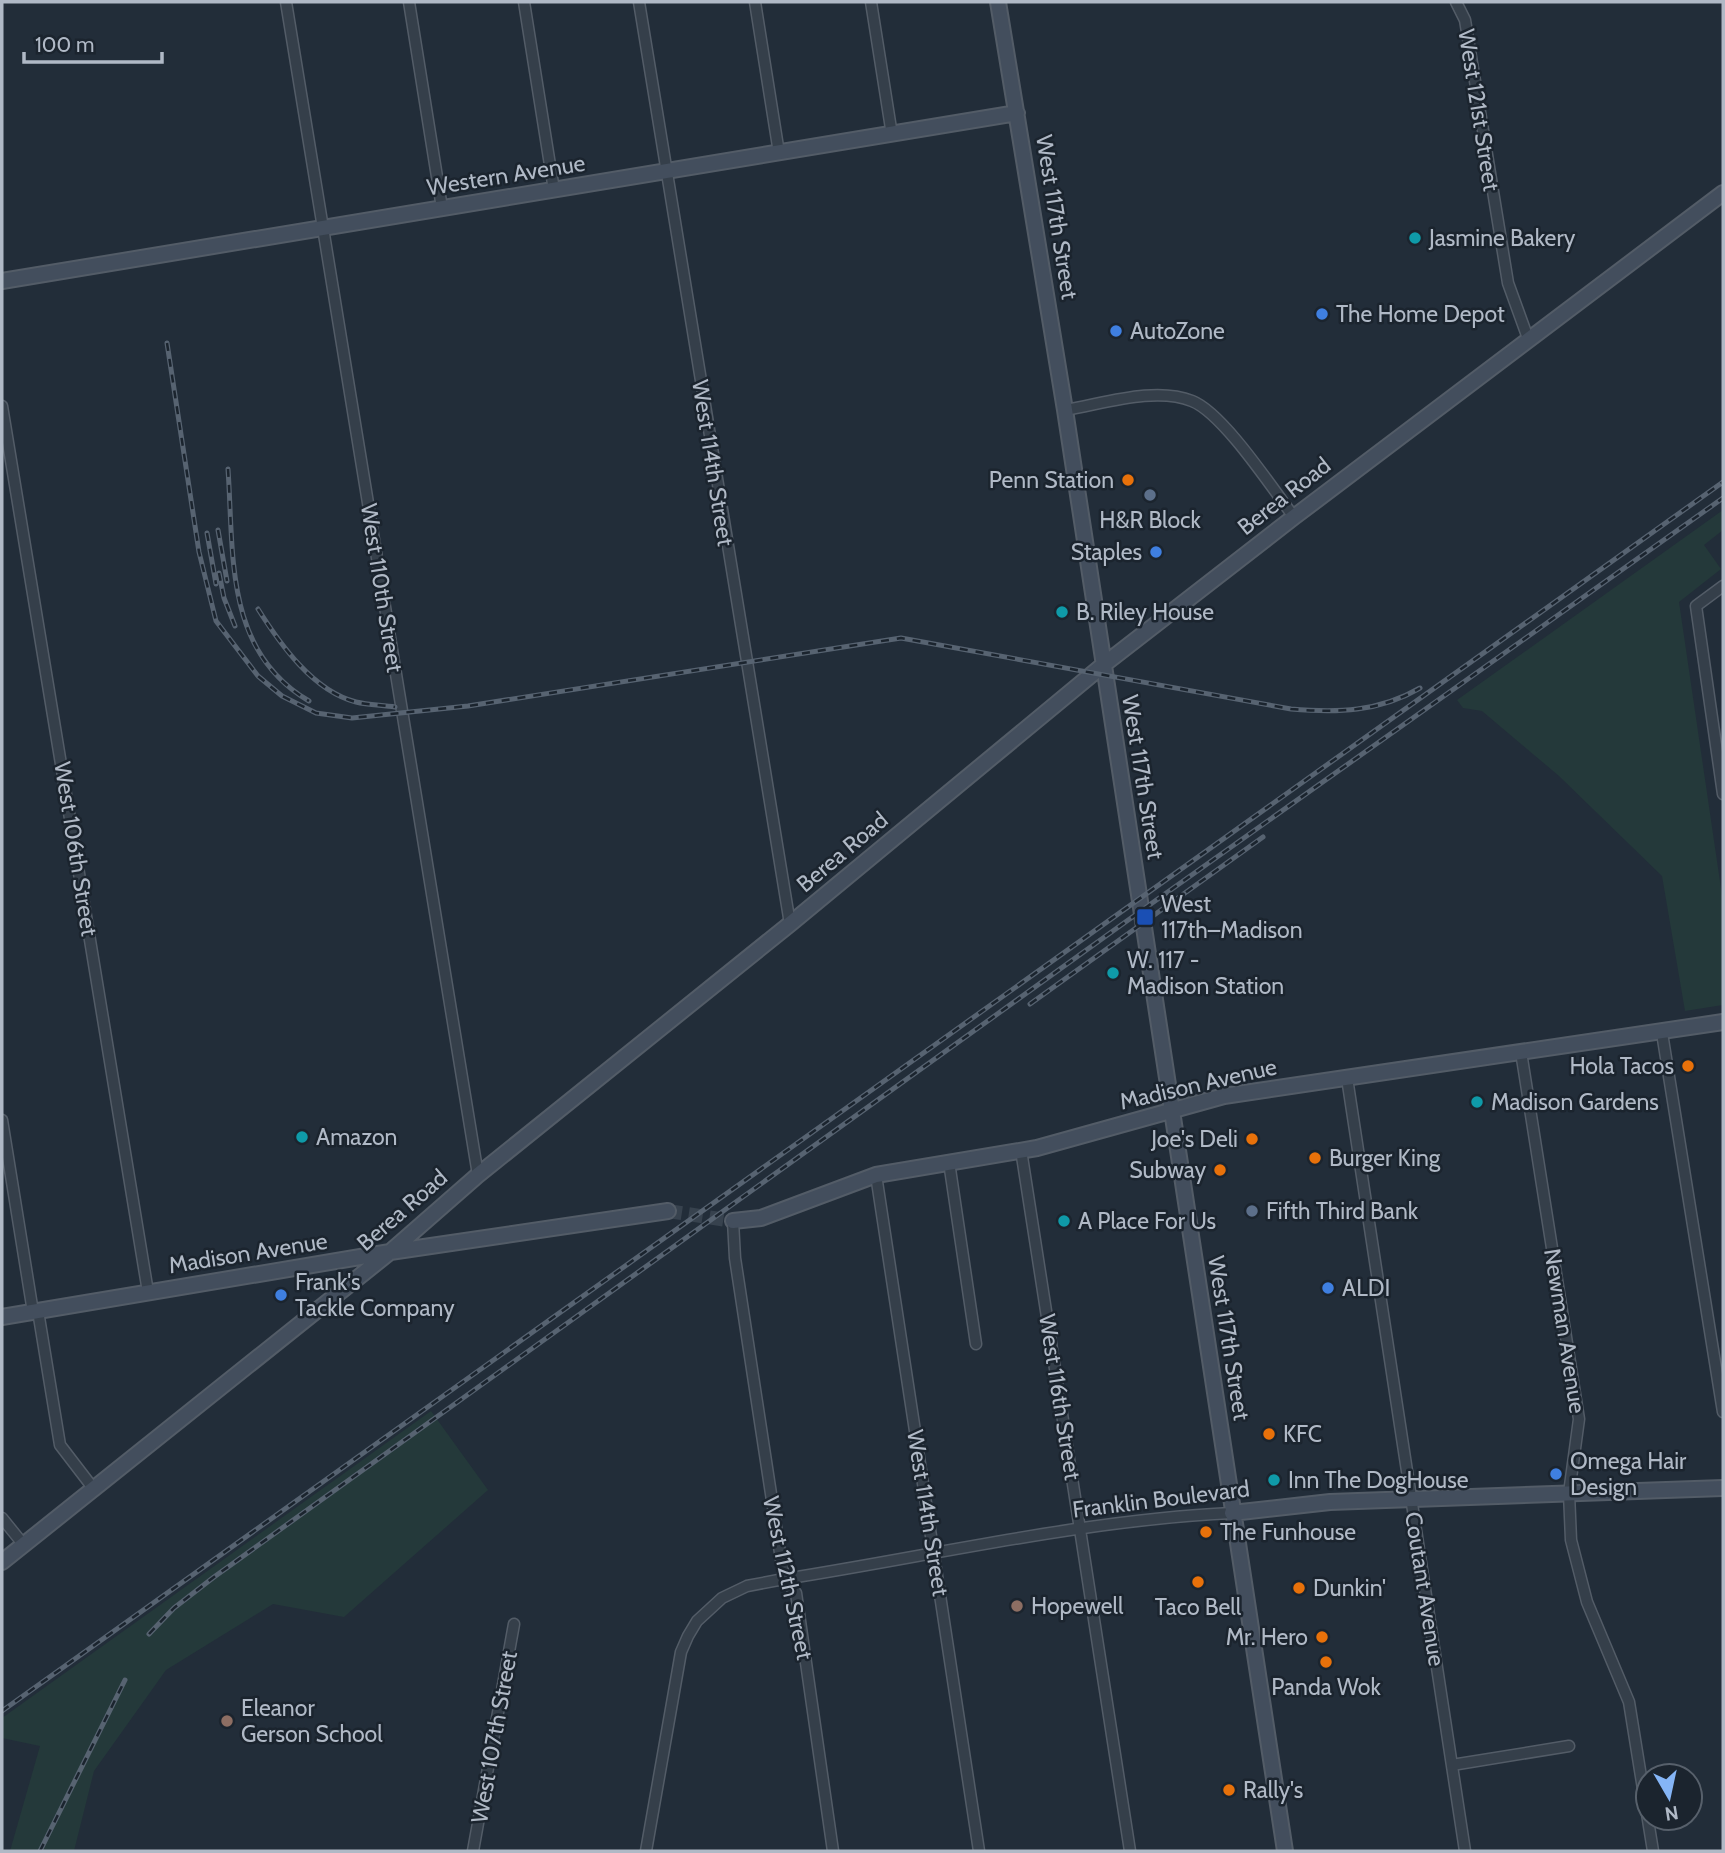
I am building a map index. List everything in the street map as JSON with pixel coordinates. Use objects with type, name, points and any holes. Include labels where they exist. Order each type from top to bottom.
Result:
[{"type":"main road","name":"West 117th Street","points":[[998,2],[1065,410],[1285,1851]]},
{"type":"main road","name":"Western Avenue","points":[[2,281],[1017,113]]},
{"type":"main road","name":"Berea Road","points":[[2,1562],[390,1252],[478,1175],[790,924],[1102,666],[1294,517],[1723,193]]},
{"type":"main road","name":"Madison Avenue","points":[[733,1221],[761,1218],[876,1175],[1021,1150],[1224,1096],[1723,1022]]},
{"type":"main road","name":"Madison Avenue","points":[[2,1317],[390,1252],[668,1211]]},
{"type":"main road","name":"Franklin Boulevard","points":[[1232,1513],[1310,1504],[1723,1488]]},
{"type":"street","name":"West 110th Street","points":[[286,2],[478,1175]]},
{"type":"street","points":[[409,2],[442,208]]},
{"type":"street","points":[[524,2],[554,190]]},
{"type":"street","name":"West 114th Street","points":[[639,2],[790,924]]},
{"type":"street","points":[[755,2],[779,153]]},
{"type":"street","points":[[871,2],[892,135]]},
{"type":"street","name":"West 121st Street","points":[[1456,2],[1465,20],[1508,283],[1529,341]]},
{"type":"street","points":[[1065,410],[1154,396],[1192,400],[1213,413],[1294,517]]},
{"type":"street","name":"West 106th Street","points":[[2,406],[148,1292]]},
{"type":"street","points":[[1723,586],[1696,606],[1723,794]]},
{"type":"street","points":[[1662,1033],[1723,1412]]},
{"type":"street","name":"Newman Avenue","points":[[1521,1052],[1579,1419],[1569,1493],[1571,1540],[1587,1602],[1629,1702],[1653,1851]]},
{"type":"street","name":"Coutant Avenue","points":[[1347,1078],[1465,1851]]},
{"type":"street","points":[[2,1120],[60,1445],[93,1488]]},
{"type":"street","name":"West 116th Street","points":[[1021,1150],[1130,1851]]},
{"type":"street","points":[[949,1163],[976,1344]]},
{"type":"street","name":"West 114th Street","points":[[876,1175],[979,1851]]},
{"type":"street","name":"West 112th Street","points":[[733,1221],[735,1258],[783,1579],[796,1593],[833,1851]]},
{"type":"street","name":"Franklin Boulevard","points":[[646,1851],[681,1652],[697,1621],[722,1598],[747,1586],[783,1579],[1081,1530],[1189,1515],[1232,1513]]},
{"type":"street","points":[[2,1518],[23,1544]]},
{"type":"street","name":"West 107th Street","points":[[474,1851],[514,1623]]},
{"type":"street","points":[[1452,1765],[1569,1746]]},
{"type":"green space","points":[[1723,510],[1723,530],[1704,545],[1721,569],[1679,602],[1723,902],[1723,1005],[1685,1011],[1662,876],[1559,776],[1482,711],[1463,708],[1457,700]]},
{"type":"green space","points":[[431,1411],[488,1490],[344,1617],[273,1604],[166,1670],[94,1771],[74,1851],[10,1851],[40,1746],[2,1738],[2,1718]]},
{"type":"tunnel","points":[[668,1211],[733,1221]]},
{"type":"railway","points":[[167,343],[199,552],[216,621],[258,676],[282,696],[316,713],[352,718],[468,706],[901,638],[1291,709],[1357,709],[1389,702],[1420,688]]},
{"type":"railway","points":[[228,469],[234,567],[248,628],[261,656],[281,680],[309,701]]},
{"type":"railway","points":[[2,1711],[1723,482]]},
{"type":"railway","points":[[149,1634],[174,1608],[214,1577],[1124,923],[1723,498]]},
{"type":"railway","points":[[218,530],[227,581]]},
{"type":"railway","points":[[207,533],[216,584]]},
{"type":"railway","points":[[219,573],[224,598],[235,626]]},
{"type":"railway","points":[[258,609],[287,651],[326,688],[356,702],[395,707]]},
{"type":"railway","points":[[1030,1004],[1263,837]]},
{"type":"railway","points":[[40,1851],[125,1680]]},
{"type":"place","name":"Jasmine Bakery","points":[[1415,238]]},
{"type":"place","name":"The Home Depot","points":[[1322,314]]},
{"type":"place","name":"AutoZone","points":[[1116,331]]},
{"type":"place","name":"Penn Station","points":[[1128,480]]},
{"type":"place","name":"H&R Block","points":[[1150,495]]},
{"type":"place","name":"Staples","points":[[1156,552]]},
{"type":"place","name":"B. Riley House","points":[[1062,612]]},
{"type":"place","name":"West 117th–Madison","points":[[1145,917]]},
{"type":"place","name":"W. 117 - Madison Station","points":[[1113,973]]},
{"type":"place","name":"Hola Tacos","points":[[1688,1066]]},
{"type":"place","name":"Madison Gardens","points":[[1477,1102]]},
{"type":"place","name":"Amazon","points":[[302,1137]]},
{"type":"place","name":"Joe's Deli","points":[[1252,1139]]},
{"type":"place","name":"Burger King","points":[[1315,1158]]},
{"type":"place","name":"Subway","points":[[1220,1170]]},
{"type":"place","name":"Fifth Third Bank","points":[[1252,1211]]},
{"type":"place","name":"A Place For Us","points":[[1064,1221]]},
{"type":"place","name":"ALDI","points":[[1328,1288]]},
{"type":"place","name":"Frank's Tackle Company","points":[[281,1295]]},
{"type":"place","name":"KFC","points":[[1269,1434]]},
{"type":"place","name":"Omega Hair Design","points":[[1556,1474]]},
{"type":"place","name":"Inn The DogHouse","points":[[1274,1480]]},
{"type":"place","name":"The Funhouse","points":[[1206,1532]]},
{"type":"place","name":"Taco Bell","points":[[1198,1582]]},
{"type":"place","name":"Dunkin'","points":[[1299,1588]]},
{"type":"place","name":"Hopewell","points":[[1017,1606]]},
{"type":"place","name":"Mr. Hero","points":[[1322,1637]]},
{"type":"place","name":"Panda Wok","points":[[1326,1662]]},
{"type":"place","name":"Eleanor Gerson School","points":[[227,1721]]},
{"type":"place","name":"Rally's","points":[[1229,1790]]}]
